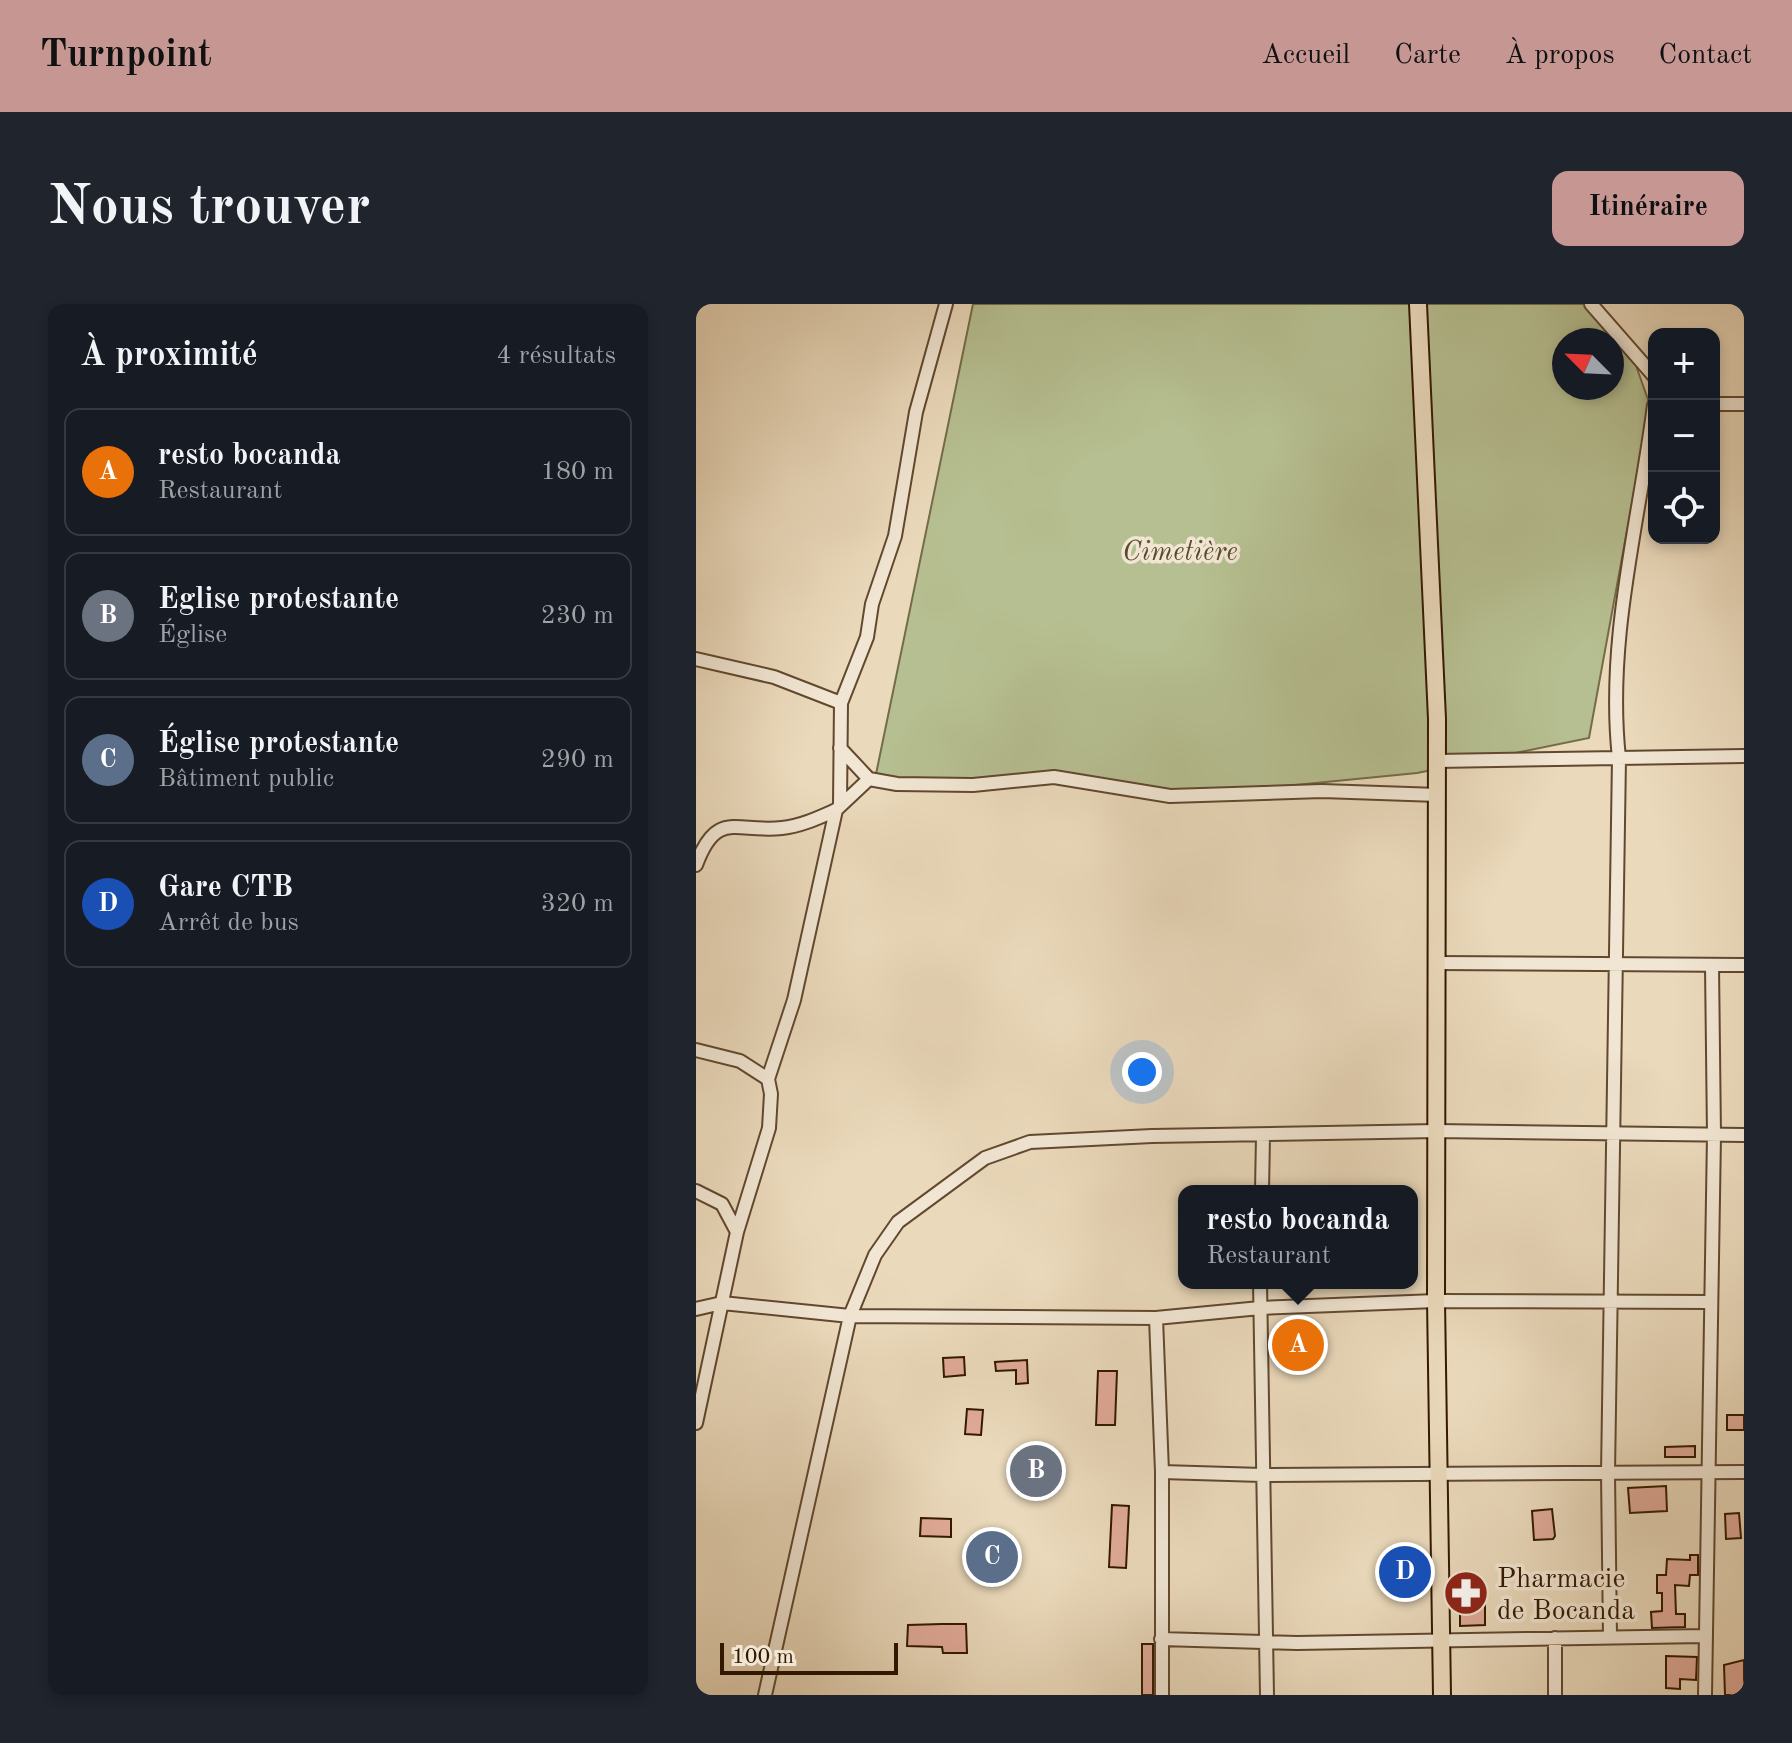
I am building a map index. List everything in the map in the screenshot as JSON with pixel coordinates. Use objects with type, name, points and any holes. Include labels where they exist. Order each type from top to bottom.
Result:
[{"type":"main road","points":[[1418,304],[1438,795],[1436,1301],[1442,1695]]},
{"type":"street","points":[[696,1423],[737,1232],[769,1128],[771,1094],[768,1079],[794,1000],[838,807],[841,703],[867,637],[872,604],[895,536],[916,412],[946,304]]},
{"type":"street","points":[[1591,304],[1648,369]]},
{"type":"street","points":[[1720,404],[1744,404]]},
{"type":"street","points":[[1610,1637],[1608,1473],[1619,758],[1614,709],[1617,639],[1648,443]]},
{"type":"street","points":[[696,659],[754,671],[841,703]]},
{"type":"street","points":[[840,748],[869,779],[938,787],[1065,778],[1170,796],[1322,791],[1438,795]]},
{"type":"street","points":[[1437,761],[1744,756]]},
{"type":"street","points":[[696,865],[708,839],[722,827],[785,828],[838,807],[869,779]]},
{"type":"street","points":[[1436,963],[1744,965]]},
{"type":"street","points":[[1705,1695],[1714,1135],[1712,965]]},
{"type":"street","points":[[696,1050],[740,1061],[768,1079]]},
{"type":"street","points":[[765,1695],[850,1316],[888,1232],[971,1166],[1016,1144],[1048,1140],[1437,1131],[1615,1136],[1744,1135]]},
{"type":"street","points":[[1262,1185],[1263,1136]]},
{"type":"street","points":[[696,1191],[722,1204],[737,1232]]},
{"type":"street","points":[[1260,1289],[1267,1695]]},
{"type":"street","points":[[696,1309],[722,1303],[850,1316],[1156,1318],[1260,1308],[1436,1301],[1711,1302]]},
{"type":"street","points":[[1156,1318],[1162,1472],[1162,1695]]},
{"type":"street","points":[[1162,1472],[1262,1475],[1744,1472]]},
{"type":"street","points":[[1161,1639],[1265,1642],[1704,1636]]},
{"type":"street","points":[[1555,1638],[1555,1695]]},
{"type":"green space","name":"Cimetière","points":[[973,304],[1589,304],[1612,328],[1552,328],[1552,400],[1624,400],[1624,341],[1629,346],[1648,399],[1648,416],[1589,738],[1417,773],[1164,798],[1063,775],[1025,782],[875,779]]},
{"type":"building","points":[[964,1357],[965,1375],[944,1377],[943,1358]]},
{"type":"building","points":[[1027,1360],[1028,1383],[1016,1384],[1016,1370],[996,1371],[995,1362]]},
{"type":"building","points":[[1098,1371],[1117,1371],[1115,1425],[1096,1425]]},
{"type":"building","points":[[967,1409],[983,1410],[981,1435],[965,1434]]},
{"type":"building","points":[[1727,1415],[1744,1415],[1744,1430],[1727,1430]]},
{"type":"building","points":[[1695,1446],[1695,1457],[1665,1457],[1665,1447]]},
{"type":"building","points":[[1054,1452],[1064,1470],[1055,1489],[1015,1480],[1008,1471],[1015,1460]]},
{"type":"building","points":[[1666,1486],[1667,1511],[1630,1513],[1628,1488]]},
{"type":"building","points":[[1112,1505],[1129,1506],[1126,1568],[1109,1567]]},
{"type":"building","points":[[1552,1509],[1555,1536],[1553,1539],[1534,1540],[1532,1511]]},
{"type":"building","points":[[1739,1513],[1741,1538],[1726,1539],[1725,1514]]},
{"type":"building","points":[[921,1518],[951,1519],[951,1537],[920,1536]]},
{"type":"building","points":[[1690,1555],[1698,1555],[1698,1575],[1690,1575],[1689,1586],[1675,1585],[1676,1614],[1685,1614],[1685,1627],[1652,1628],[1651,1612],[1662,1611],[1662,1593],[1657,1593],[1657,1575],[1666,1575],[1667,1559],[1690,1560]]},
{"type":"building","points":[[1485,1598],[1485,1625],[1460,1626],[1460,1599]]},
{"type":"building","points":[[966,1624],[967,1653],[943,1653],[942,1647],[907,1646],[908,1625]]},
{"type":"building","points":[[1142,1644],[1153,1644],[1153,1695],[1142,1695]]},
{"type":"building","points":[[1666,1656],[1697,1657],[1696,1680],[1680,1679],[1680,1689],[1666,1688]]},
{"type":"building","points":[[1744,1660],[1744,1695],[1725,1695],[1724,1665]]},
{"type":"place","name":"resto bocanda","points":[[1298,1345]]},
{"type":"place","name":"Eglise protestante","points":[[1036,1471]]},
{"type":"place","name":"Église protestante","points":[[992,1557]]},
{"type":"place","name":"Gare CTB","points":[[1405,1572]]},
{"type":"place","name":"Pharmacie de Bocanda","points":[[1466,1593]]}]
